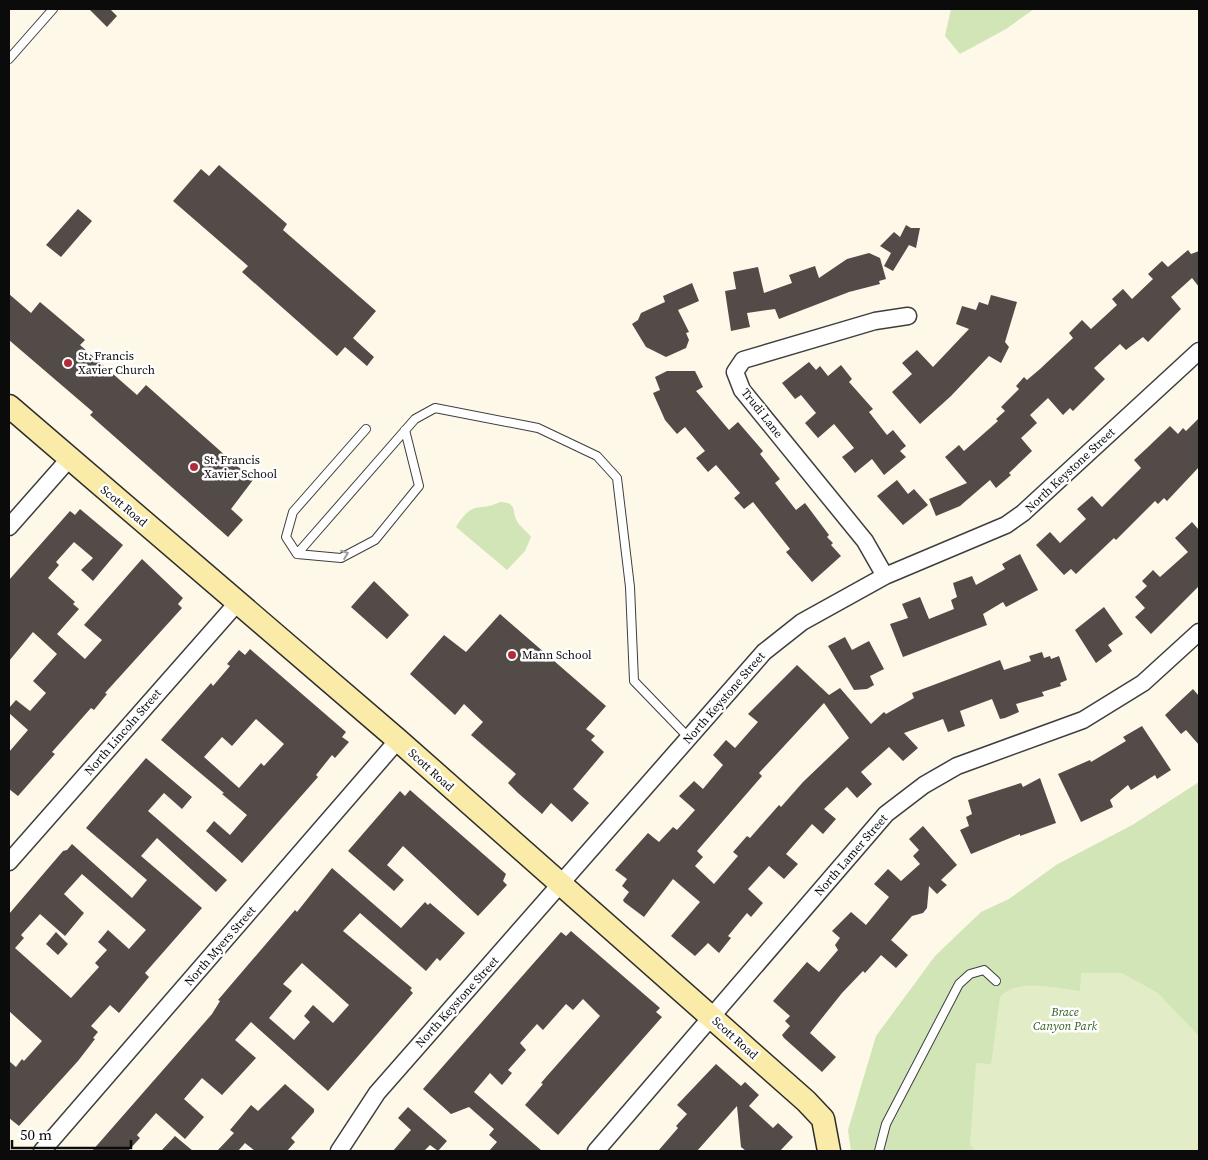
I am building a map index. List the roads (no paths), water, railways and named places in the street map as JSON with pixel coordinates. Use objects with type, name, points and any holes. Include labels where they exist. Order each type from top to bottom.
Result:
[{"type":"street","name":"Trudi Lane","points":[[884,576],[865,541],[742,390],[735,372],[743,360],[876,321],[908,316]]},
{"type":"street","name":"North Keystone Street","points":[[339,1151],[376,1093],[764,652],[802,622],[884,576],[1006,526],[1023,513],[1199,351]]},
{"type":"street","name":"Scott Road","points":[[9,406],[398,740],[812,1107],[822,1120],[829,1151]]},
{"type":"street","points":[[9,527],[69,459]]},
{"type":"street","name":"North Lincoln Street","points":[[9,862],[238,602]]},
{"type":"street","name":"North Lamer Street","points":[[596,1151],[886,814],[924,785],[958,766],[1084,720],[1143,683],[1199,632]]},
{"type":"street","name":"North Myers Street","points":[[42,1151],[398,740]]},
{"type":"lane","points":[[9,59],[51,10]]},
{"type":"lane","points":[[297,554],[414,419],[435,408],[538,428],[597,456],[617,478],[630,587],[634,681],[689,738]]},
{"type":"lane","points":[[297,554],[286,537],[293,512],[366,429]]},
{"type":"lane","points":[[297,554],[342,558],[375,540],[419,486],[405,430]]},
{"type":"lane","points":[[879,1151],[886,1124],[959,984],[970,974],[984,970],[996,981]]},
{"type":"place","name":"St. Francis Xavier Church","points":[[68,363]]},
{"type":"place","name":"St. Francis Xavier School","points":[[194,467]]},
{"type":"place","name":"Mann School","points":[[512,655]]},
{"type":"park label","name":"Brace Canyon Park","points":[[1065,1019]]}]
